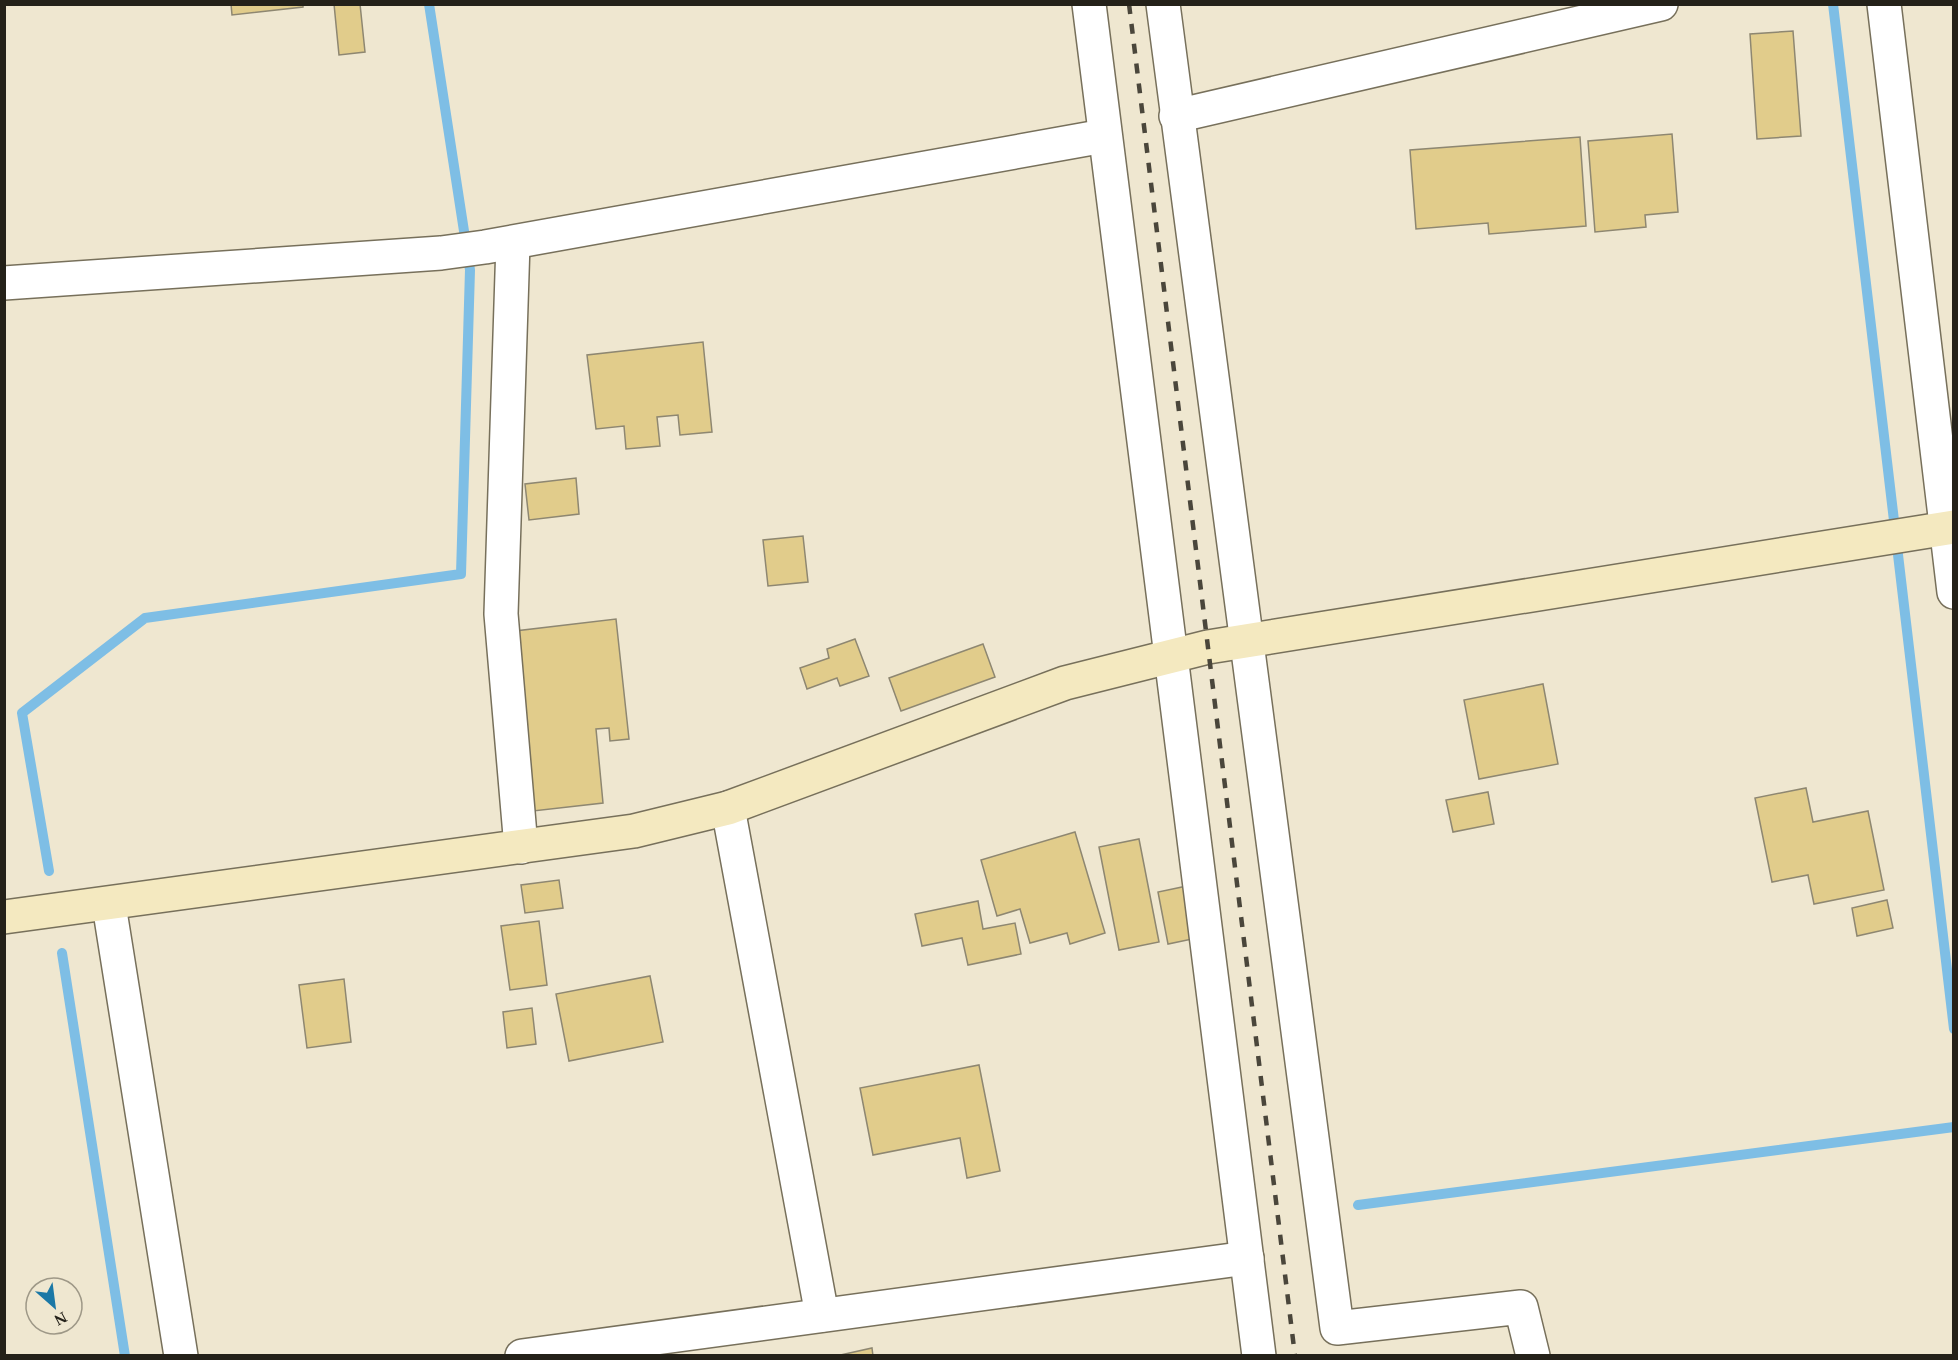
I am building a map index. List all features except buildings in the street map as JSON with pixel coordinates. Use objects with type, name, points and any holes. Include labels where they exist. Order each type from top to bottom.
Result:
[{"type":"street","points":[[1089,4],[1259,1356]]},
{"type":"street","points":[[1162,4],[1337,1328],[1521,1307],[1533,1356]]},
{"type":"street","points":[[1176,116],[1661,4]]},
{"type":"street","points":[[1884,4],[1950,528],[1953,592]]},
{"type":"street","points":[[4,283],[441,253],[499,245],[1104,136]]},
{"type":"street","points":[[499,245],[501,614],[521,847]]},
{"type":"street","points":[[4,917],[109,905],[634,831],[728,808],[1065,683],[1170,657],[1245,640],[1950,528]]},
{"type":"street","points":[[728,808],[822,1315]]},
{"type":"street","points":[[109,905],[181,1356]]},
{"type":"street","points":[[522,1356],[1247,1258]]},
{"type":"waterway","points":[[49,871],[22,713],[145,618],[461,574],[470,270],[429,4]]},
{"type":"waterway","points":[[1833,4],[1954,1029]]},
{"type":"waterway","points":[[62,953],[125,1356]]},
{"type":"waterway","points":[[1358,1205],[1954,1127]]},
{"type":"railway","points":[[1129,4],[1295,1356]]}]
